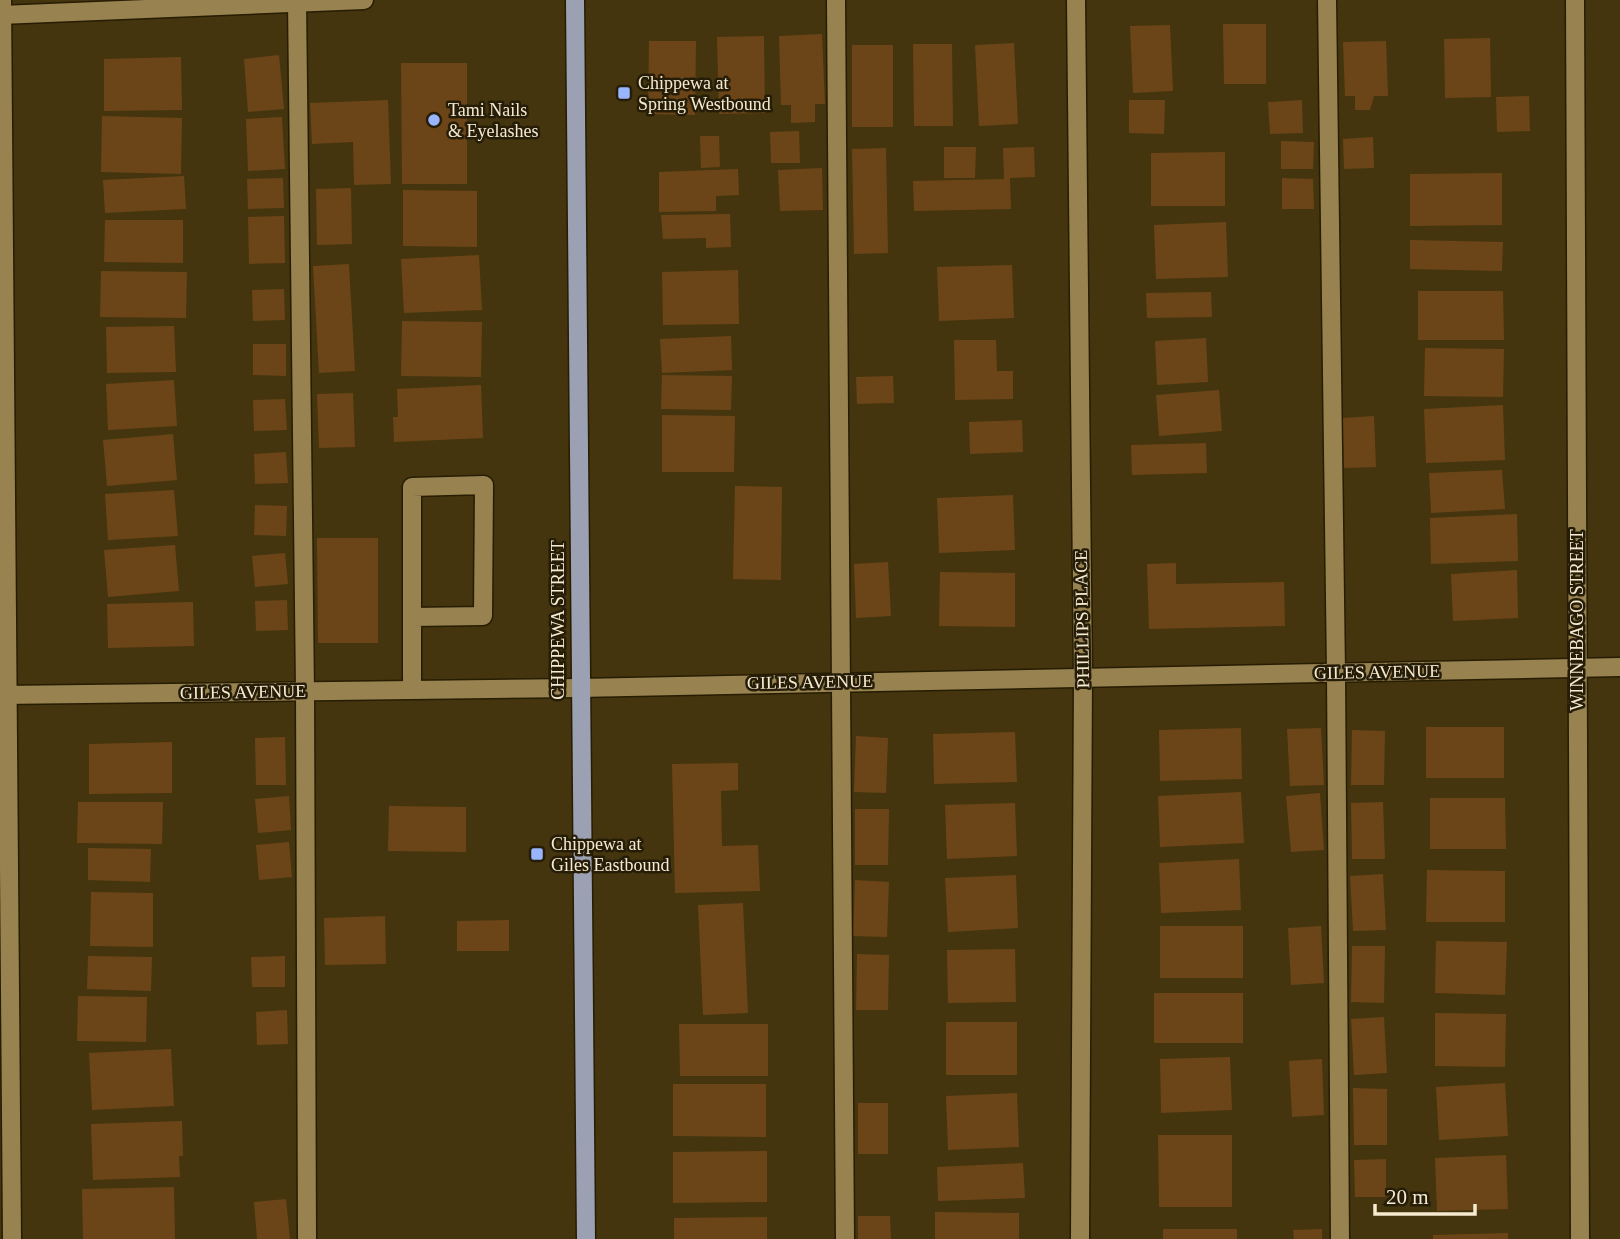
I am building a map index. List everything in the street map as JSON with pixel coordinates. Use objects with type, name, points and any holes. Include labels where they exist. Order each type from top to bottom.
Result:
[{"type":"main road","name":"CHIPPEWA STREET","points":[[575,0],[579,688],[586,1239]]},
{"type":"street","points":[[12,1239],[3,695],[1,10],[365,0]]},
{"type":"street","points":[[836,0],[845,1239]]},
{"type":"street","name":"PHILLIPS PLACE","points":[[1076,0],[1083,679],[1080,1239]]},
{"type":"street","points":[[1327,0],[1340,1239]]},
{"type":"street","name":"WINNEBAGO STREET","points":[[1575,0],[1580,1239]]},
{"type":"street","points":[[297,2],[305,691],[307,1239]]},
{"type":"street","points":[[412,617],[484,616],[484,485],[412,487],[412,617],[412,688]]},
{"type":"street","name":"GILES AVENUE","points":[[3,695],[579,688],[1620,667]]},
{"type":"building","points":[[1223,24],[1266,24],[1266,84],[1224,84]]},
{"type":"building","points":[[1170,25],[1173,91],[1133,93],[1130,26]]},
{"type":"building","points":[[822,34],[825,104],[815,104],[815,122],[791,123],[791,105],[781,105],[779,36]]},
{"type":"building","points":[[764,36],[765,113],[719,114],[717,37]]},
{"type":"building","points":[[1490,38],[1491,97],[1445,98],[1444,39]]},
{"type":"building","points":[[649,41],[696,41],[695,115],[648,114]]},
{"type":"building","points":[[1386,41],[1388,96],[1374,96],[1370,110],[1355,110],[1355,96],[1345,96],[1343,42]]},
{"type":"building","points":[[1014,43],[1018,124],[979,126],[975,45]]},
{"type":"building","points":[[913,44],[952,44],[953,126],[914,126]]},
{"type":"building","points":[[852,45],[893,45],[893,127],[852,127]]},
{"type":"building","points":[[279,55],[284,109],[248,112],[244,59]]},
{"type":"building","points":[[181,57],[182,110],[104,111],[104,59]]},
{"type":"building","name":"Tami Nails & Eyelashes","points":[[401,63],[467,63],[467,184],[402,184]]},
{"type":"building","points":[[1529,96],[1530,131],[1497,132],[1496,97]]},
{"type":"building","points":[[388,100],[391,184],[354,185],[353,142],[312,144],[310,103]]},
{"type":"building","points":[[1129,100],[1165,100],[1164,134],[1129,133]]},
{"type":"building","points":[[1302,100],[1303,133],[1270,134],[1268,102]]},
{"type":"building","points":[[102,116],[182,118],[181,174],[101,172]]},
{"type":"building","points":[[282,117],[285,169],[248,171],[246,119]]},
{"type":"building","points":[[799,131],[800,163],[771,163],[770,132]]},
{"type":"building","points":[[700,136],[719,136],[720,167],[701,168]]},
{"type":"building","points":[[1373,137],[1374,168],[1344,169],[1343,139]]},
{"type":"building","points":[[1281,141],[1314,142],[1313,169],[1281,169]]},
{"type":"building","points":[[944,147],[976,147],[975,178],[944,178]]},
{"type":"building","points":[[1034,147],[1035,177],[1010,178],[1011,209],[914,211],[913,181],[1004,179],[1003,148]]},
{"type":"building","points":[[886,148],[888,253],[854,254],[852,149]]},
{"type":"building","points":[[1225,152],[1225,206],[1151,206],[1151,153]]},
{"type":"building","points":[[822,168],[823,210],[780,211],[778,170]]},
{"type":"building","points":[[738,169],[739,195],[716,196],[716,211],[659,212],[659,172]]},
{"type":"building","points":[[1502,173],[1502,225],[1410,226],[1410,174]]},
{"type":"building","points":[[184,176],[186,209],[105,213],[103,180]]},
{"type":"building","points":[[283,178],[284,208],[248,209],[247,179]]},
{"type":"building","points":[[1282,178],[1313,179],[1314,209],[1282,209]]},
{"type":"building","points":[[351,188],[352,244],[317,245],[316,189]]},
{"type":"building","points":[[403,190],[477,191],[477,247],[403,246]]},
{"type":"building","points":[[730,214],[731,247],[706,248],[706,238],[663,239],[661,215]]},
{"type":"building","points":[[284,216],[285,263],[249,264],[248,217]]},
{"type":"building","points":[[105,220],[183,220],[183,263],[104,262]]},
{"type":"building","points":[[1226,222],[1228,277],[1156,279],[1154,225]]},
{"type":"building","points":[[1410,240],[1503,242],[1502,271],[1410,269]]},
{"type":"building","points":[[479,255],[482,310],[404,313],[401,259]]},
{"type":"building","points":[[349,264],[355,371],[319,373],[313,266]]},
{"type":"building","points":[[1012,265],[1014,318],[939,321],[937,267]]},
{"type":"building","points":[[738,270],[739,324],[663,325],[662,272]]},
{"type":"building","points":[[101,271],[187,272],[186,318],[100,317]]},
{"type":"building","points":[[284,289],[285,320],[253,321],[252,290]]},
{"type":"building","points":[[1418,291],[1503,291],[1504,340],[1418,340]]},
{"type":"building","points":[[1211,292],[1212,317],[1147,318],[1146,293]]},
{"type":"building","points":[[402,321],[482,322],[481,377],[401,376]]},
{"type":"building","points":[[174,326],[176,372],[107,373],[106,327]]},
{"type":"building","points":[[731,336],[732,370],[662,373],[660,339]]},
{"type":"building","points":[[1206,338],[1208,382],[1157,385],[1155,341]]},
{"type":"building","points":[[954,340],[996,340],[997,371],[1013,371],[1013,399],[955,400]]},
{"type":"building","points":[[253,344],[286,344],[286,376],[253,375]]},
{"type":"building","points":[[1425,348],[1504,349],[1503,397],[1424,396]]},
{"type":"building","points":[[662,375],[732,376],[731,410],[661,409]]},
{"type":"building","points":[[893,376],[894,403],[857,404],[856,377]]},
{"type":"building","points":[[174,380],[177,426],[108,430],[106,384]]},
{"type":"building","points":[[481,385],[483,438],[394,442],[393,417],[398,417],[397,389]]},
{"type":"building","points":[[1219,390],[1222,431],[1159,436],[1156,395]]},
{"type":"building","points":[[353,393],[355,447],[319,448],[317,394]]},
{"type":"building","points":[[285,399],[287,430],[254,431],[253,400]]},
{"type":"building","points":[[1503,405],[1505,460],[1426,463],[1424,409]]},
{"type":"building","points":[[662,415],[735,416],[734,472],[662,472]]},
{"type":"building","points":[[1374,416],[1376,467],[1344,468],[1342,418]]},
{"type":"building","points":[[1022,420],[1023,452],[970,454],[969,422]]},
{"type":"building","points":[[173,434],[177,480],[107,486],[103,440]]},
{"type":"building","points":[[1206,443],[1207,473],[1132,475],[1131,445]]},
{"type":"building","points":[[286,452],[288,483],[255,484],[254,454]]},
{"type":"building","points":[[1502,470],[1505,509],[1431,513],[1429,473]]},
{"type":"building","points":[[735,486],[782,487],[781,580],[733,579]]},
{"type":"building","points":[[174,490],[178,536],[108,540],[105,494]]},
{"type":"building","points":[[1013,495],[1015,550],[939,553],[937,498]]},
{"type":"building","points":[[255,505],[287,506],[286,536],[254,535]]},
{"type":"building","points":[[1517,514],[1518,561],[1431,564],[1430,518]]},
{"type":"building","points":[[317,538],[378,538],[378,643],[318,643]]},
{"type":"building","points":[[175,545],[179,591],[108,597],[104,550]]},
{"type":"building","points":[[285,553],[288,584],[255,587],[252,556]]},
{"type":"building","points":[[888,562],[891,616],[856,618],[854,564]]},
{"type":"building","points":[[1176,563],[1176,584],[1284,582],[1285,626],[1149,629],[1147,564]]},
{"type":"building","points":[[1517,570],[1518,618],[1453,621],[1451,574]]},
{"type":"building","points":[[940,572],[1015,573],[1015,627],[939,626]]},
{"type":"building","points":[[287,600],[288,630],[256,631],[255,601]]},
{"type":"building","points":[[193,602],[194,646],[108,648],[107,604]]},
{"type":"building","points":[[1426,727],[1504,727],[1504,778],[1426,778]]},
{"type":"building","points":[[1241,728],[1242,779],[1160,781],[1159,730]]},
{"type":"building","points":[[1321,728],[1324,785],[1290,786],[1287,729]]},
{"type":"building","points":[[1352,730],[1385,731],[1384,785],[1351,785]]},
{"type":"building","points":[[1015,732],[1017,782],[934,784],[933,734]]},
{"type":"building","points":[[856,736],[888,738],[886,793],[854,792]]},
{"type":"building","points":[[285,737],[286,785],[256,785],[255,738]]},
{"type":"building","points":[[172,742],[172,793],[89,794],[89,744]]},
{"type":"building","points":[[738,763],[738,790],[721,791],[722,846],[758,845],[760,891],[675,893],[672,764]]},
{"type":"building","points":[[1241,792],[1244,843],[1160,847],[1158,796]]},
{"type":"building","points":[[1320,793],[1324,850],[1291,852],[1286,796]]},
{"type":"building","points":[[289,796],[291,830],[258,833],[255,799]]},
{"type":"building","points":[[1430,798],[1505,798],[1506,849],[1430,849]]},
{"type":"building","points":[[78,802],[163,802],[162,844],[77,843]]},
{"type":"building","points":[[1383,802],[1385,859],[1352,859],[1351,803]]},
{"type":"building","points":[[1015,803],[1017,856],[947,859],[945,805]]},
{"type":"building","points":[[389,806],[466,807],[466,852],[388,851]]},
{"type":"building","points":[[855,809],[889,809],[888,865],[855,865]]},
{"type":"building","points":[[289,842],[292,877],[259,880],[256,845]]},
{"type":"building","points":[[88,848],[151,849],[150,882],[88,880]]},
{"type":"building","points":[[1239,859],[1241,910],[1161,913],[1159,863]]},
{"type":"building","points":[[1427,870],[1505,871],[1505,922],[1426,922]]},
{"type":"building","points":[[1383,874],[1386,930],[1353,931],[1350,876]]},
{"type":"building","points":[[1016,875],[1018,928],[948,932],[945,878]]},
{"type":"building","points":[[855,880],[889,882],[887,937],[853,936]]},
{"type":"building","points":[[91,892],[153,893],[153,947],[90,946]]},
{"type":"building","points":[[743,903],[748,1013],[703,1015],[698,905]]},
{"type":"building","points":[[385,916],[386,964],[325,965],[324,918]]},
{"type":"building","points":[[509,920],[509,951],[457,951],[457,921]]},
{"type":"building","points":[[1160,926],[1243,926],[1243,978],[1160,978]]},
{"type":"building","points":[[1321,926],[1324,983],[1291,985],[1288,928]]},
{"type":"building","points":[[1436,941],[1507,942],[1505,995],[1435,993]]},
{"type":"building","points":[[1352,946],[1385,946],[1384,1003],[1351,1002]]},
{"type":"building","points":[[1015,949],[1016,1002],[948,1003],[947,950]]},
{"type":"building","points":[[857,954],[889,955],[888,1010],[856,1010]]},
{"type":"building","points":[[88,956],[152,957],[151,991],[87,989]]},
{"type":"building","points":[[285,956],[285,987],[252,987],[251,957]]},
{"type":"building","points":[[1154,993],[1243,993],[1243,1043],[1154,1043]]},
{"type":"building","points":[[78,996],[147,997],[146,1042],[77,1041]]},
{"type":"building","points":[[287,1010],[288,1044],[257,1045],[256,1012]]},
{"type":"building","points":[[1435,1013],[1506,1014],[1505,1067],[1435,1066]]},
{"type":"building","points":[[1384,1017],[1387,1073],[1354,1075],[1351,1019]]},
{"type":"building","points":[[946,1022],[1017,1022],[1017,1075],[946,1075]]},
{"type":"building","points":[[679,1024],[768,1024],[768,1076],[680,1076]]},
{"type":"building","points":[[171,1049],[174,1106],[92,1110],[89,1053]]},
{"type":"building","points":[[1230,1057],[1232,1110],[1161,1113],[1160,1059]]},
{"type":"building","points":[[1322,1059],[1324,1115],[1292,1117],[1289,1061]]},
{"type":"building","points":[[1505,1083],[1508,1136],[1439,1140],[1436,1087]]},
{"type":"building","points":[[673,1084],[766,1084],[766,1137],[673,1136]]},
{"type":"building","points":[[1353,1088],[1387,1089],[1387,1145],[1354,1145]]},
{"type":"building","points":[[1017,1093],[1019,1147],[948,1150],[946,1096]]},
{"type":"building","points":[[858,1103],[888,1103],[888,1154],[858,1154]]},
{"type":"building","points":[[182,1121],[183,1156],[179,1156],[180,1177],[93,1180],[91,1124]]},
{"type":"building","points":[[1158,1135],[1232,1135],[1232,1207],[1159,1207]]},
{"type":"building","points":[[767,1151],[767,1202],[673,1203],[673,1152]]},
{"type":"building","points":[[1506,1155],[1508,1209],[1437,1211],[1435,1158]]},
{"type":"building","points":[[1386,1159],[1386,1197],[1355,1197],[1354,1160]]},
{"type":"building","points":[[1023,1163],[1025,1198],[938,1201],[937,1167]]},
{"type":"building","points":[[174,1187],[175,1239],[83,1239],[82,1189]]},
{"type":"building","points":[[286,1199],[290,1239],[257,1239],[254,1202]]},
{"type":"building","points":[[935,1212],[1019,1213],[1019,1239],[935,1239]]},
{"type":"building","points":[[858,1216],[890,1216],[891,1239],[858,1239]]},
{"type":"building","points":[[767,1217],[767,1239],[674,1239],[674,1218]]},
{"type":"building","points":[[1163,1229],[1237,1229],[1237,1239],[1163,1239]]},
{"type":"building","points":[[1322,1229],[1322,1239],[1294,1239],[1293,1230]]},
{"type":"building","points":[[1508,1233],[1508,1239],[1433,1239],[1433,1235]]},
{"type":"place","name":"Chippewa at Spring Westbound","points":[[624,93]]},
{"type":"place","name":"Tami Nails & Eyelashes","points":[[434,120]]},
{"type":"place","name":"Chippewa at Giles Eastbound","points":[[537,854]]}]
